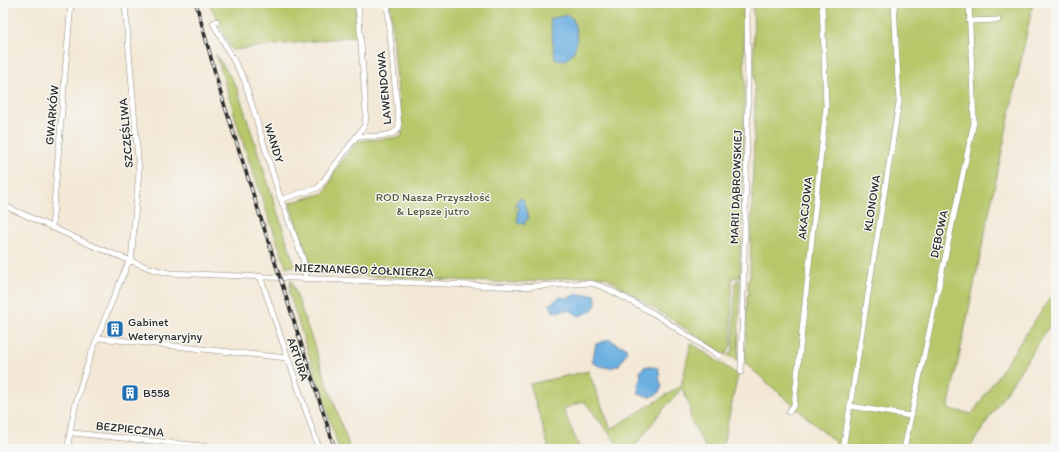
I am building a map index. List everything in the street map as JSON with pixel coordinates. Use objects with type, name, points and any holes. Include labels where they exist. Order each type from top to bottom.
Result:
[{"type":"street","name":"GWARKÓW","points":[[52,228],[71,3]]},
{"type":"street","name":"SZCZĘŚLIWA","points":[[68,449],[73,410],[99,338],[130,261],[139,170],[125,3]]},
{"type":"street","name":"LAWENDOWA","points":[[282,199],[318,188],[365,125],[366,113],[358,3]]},
{"type":"street","name":"LAWENDOWA","points":[[357,136],[390,135],[397,131],[398,127],[386,3]]},
{"type":"street","name":"MARII DĄBROWSKIEJ","points":[[741,372],[748,100],[747,3]]},
{"type":"street","name":"AKACJOWA","points":[[789,412],[794,405],[826,107],[822,3]]},
{"type":"street","name":"KLONOWA","points":[[843,449],[899,102],[894,3]]},
{"type":"street","name":"DĘBOWA","points":[[904,449],[974,122],[969,3]]},
{"type":"street","points":[[969,21],[998,20]]},
{"type":"street","name":"WANDY","points":[[217,21],[213,23],[244,79],[282,199],[303,259],[306,277]]},
{"type":"street","name":"NIEZNANEGO ŻOŁNIERZA","points":[[3,205],[52,228],[130,261],[169,273],[519,286],[591,283],[606,288],[652,313],[719,356]]},
{"type":"street","name":"ARTURA","points":[[260,276],[319,449]]},
{"type":"street","points":[[99,338],[287,358]]},
{"type":"street","points":[[850,406],[911,416]]},
{"type":"street","name":"BEZPIECZNA","points":[[73,434],[232,449]]},
{"type":"green space","points":[[209,3],[355,3],[358,36],[232,50]]},
{"type":"green space","name":"ROD Nasza Przyszłość & Lepsze jutro","points":[[390,3],[743,3],[745,86],[740,277],[732,278],[731,345],[726,355],[606,277],[587,276],[515,283],[314,273],[289,203],[325,193],[336,169],[357,141],[402,137]]},
{"type":"green space","points":[[753,3],[1033,3],[948,409],[972,414],[1056,289],[1056,316],[969,449],[843,449],[745,363],[747,295],[749,295],[748,279],[750,279],[755,104]]},
{"type":"green space","points":[[216,54],[237,88],[295,266],[286,267],[245,149]]},
{"type":"green space","points":[[291,279],[350,449],[339,449],[289,293]]},
{"type":"green space","points":[[737,280],[740,280],[738,360],[728,356],[733,349],[735,283]]},
{"type":"green space","points":[[691,343],[738,375],[722,449],[706,449],[691,420],[689,405],[682,388],[660,413],[633,449],[616,449],[618,445],[584,401],[563,409],[580,449],[549,449],[530,384],[588,371],[611,429],[681,386]]},
{"type":"water","points":[[567,15],[573,19],[577,36],[576,46],[574,51],[566,60],[555,59],[550,19]]},
{"type":"water","points":[[519,198],[523,199],[529,219],[525,220],[525,225],[521,223],[518,224],[517,212],[520,208],[518,206],[514,207]]},
{"type":"water","points":[[577,294],[595,295],[596,303],[593,309],[579,316],[569,310],[553,312],[550,304],[560,297],[568,298]]},
{"type":"water","points":[[610,339],[618,345],[626,347],[627,352],[619,365],[610,368],[599,366],[592,362],[596,344]]},
{"type":"water","points":[[645,366],[658,368],[662,386],[659,393],[651,397],[639,394],[638,384],[641,377],[640,371]]},
{"type":"railway","points":[[196,3],[220,91],[335,449]]},
{"type":"place","name":"Gabinet Weterynaryjny","points":[[115,329]]},
{"type":"place","name":"B558","points":[[130,393]]}]
